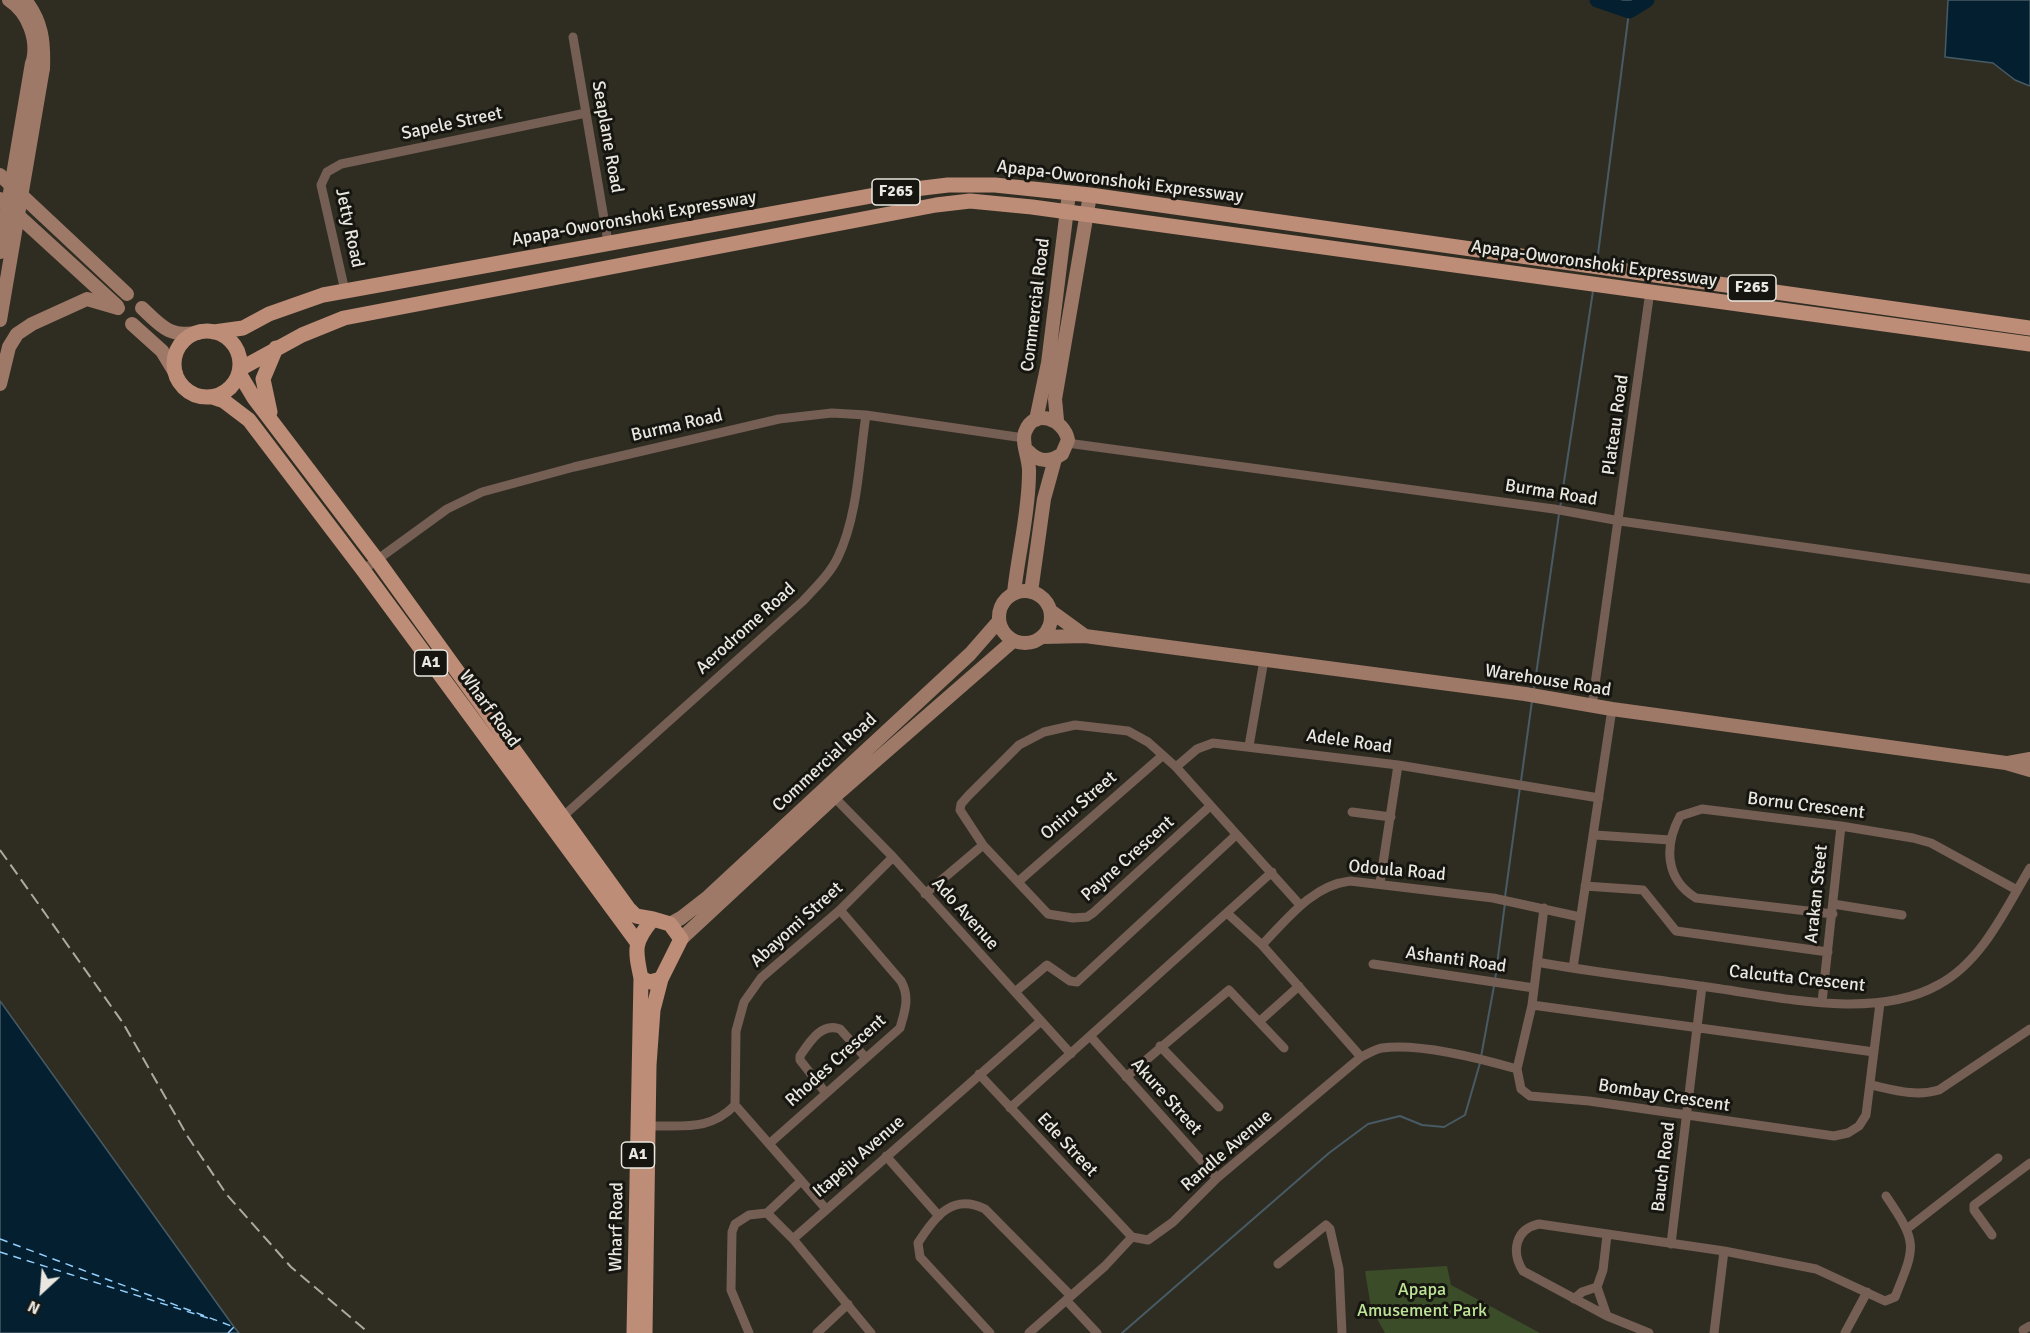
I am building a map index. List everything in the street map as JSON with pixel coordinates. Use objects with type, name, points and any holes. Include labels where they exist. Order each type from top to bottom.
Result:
[{"type":"main road","points":[[0,320],[38,65],[34,33],[9,0]]},
{"type":"main road","points":[[0,252],[44,39],[35,12],[25,0]]},
{"type":"main road","points":[[0,175],[127,294]]},
{"type":"main road","name":"Apapa-Oworonshoki Expressway","points":[[214,332],[243,328],[269,314],[323,295],[608,242],[898,191],[948,185],[995,186],[1090,195],[2030,328]]},
{"type":"main road","name":"Commercial Road","points":[[1036,420],[1048,363],[1069,193]]},
{"type":"main road","name":"Commercial Road","points":[[1057,420],[1055,399],[1090,195]]},
{"type":"main road","points":[[0,199],[118,308],[87,299],[32,324],[17,334],[9,347],[0,384]]},
{"type":"main road","name":"Apapa-Oworonshoki Expressway","points":[[240,371],[276,348],[344,318],[936,205],[970,201],[1066,211],[2030,344]]},
{"type":"main road","points":[[132,324],[162,351],[176,375],[194,394],[212,397],[224,392],[234,384],[240,371],[237,350],[224,336],[214,332],[182,335],[171,333],[142,308]]},
{"type":"main road","points":[[176,375],[175,364],[181,344],[198,333]]},
{"type":"main road","points":[[273,423],[262,386],[276,348]]},
{"type":"main road","name":"Wharf Road","points":[[240,371],[273,423],[377,560],[637,942],[635,950],[641,978],[634,1333]]},
{"type":"main road","name":"Wharf Road","points":[[212,397],[224,400],[249,420],[557,822],[628,908],[636,916],[670,924]]},
{"type":"main road","points":[[1014,593],[1029,475],[1026,445],[1030,425],[1036,420],[1049,418],[1057,420],[1066,432],[1067,443],[1062,453],[1055,459],[1044,500],[1031,592]]},
{"type":"main road","points":[[1026,445],[1040,460],[1055,459]]},
{"type":"main road","points":[[1031,592],[1045,601],[1052,612],[1049,627],[1043,637],[1030,643],[1013,641],[1001,630],[998,622],[1001,605],[1014,593],[1031,592]]},
{"type":"main road","name":"Warehouse Road","points":[[1052,612],[1085,636]]},
{"type":"main road","name":"Commercial Road","points":[[670,924],[708,897],[970,654],[998,622]]},
{"type":"main road","name":"Warehouse Road","points":[[1043,637],[1085,636],[1531,695],[1612,709],[2006,763],[2030,770]]},
{"type":"main road","name":"Commercial Road","points":[[681,939],[834,797],[1013,641]]},
{"type":"main road","name":"Warehouse Road","points":[[2006,763],[2030,759]]},
{"type":"main road","points":[[637,942],[652,920]]},
{"type":"main road","points":[[670,924],[681,939]]},
{"type":"main road","name":"Wharf Road","points":[[645,1333],[650,1126],[649,1065],[653,1010],[661,979],[681,939]]},
{"type":"main road","points":[[641,978],[650,982],[661,979]]},
{"type":"street","name":"Seaplane Road","points":[[573,36],[608,242]]},
{"type":"street","name":"Sapele Street","points":[[327,172],[340,164],[586,113]]},
{"type":"street","name":"Jetty Road","points":[[327,172],[321,185],[345,291]]},
{"type":"street","name":"Plateau Road","points":[[1592,706],[1620,521],[1650,291]]},
{"type":"street","name":"Burma Road","points":[[363,570],[447,508],[482,492],[574,467],[779,419],[832,413],[866,415],[1026,445]]},
{"type":"street","name":"Aerodrome Road","points":[[557,822],[802,601],[822,579],[837,559],[848,530],[866,415]]},
{"type":"street","name":"Burma Road","points":[[1067,443],[1554,509],[1620,521],[2030,579]]},
{"type":"street","points":[[1249,746],[1264,660]]},
{"type":"street","points":[[1573,968],[1612,709]]},
{"type":"street","name":"Payne Crescent","points":[[1162,756],[1148,742],[1128,732],[1104,727],[1074,725],[1044,732],[1019,746],[961,804],[963,816],[983,845],[1048,914],[1087,917],[1209,807]]},
{"type":"street","name":"Adele Road","points":[[1176,767],[1204,745],[1213,743],[1398,765],[1599,798]]},
{"type":"street","points":[[1162,756],[1176,767],[1209,807],[1272,872],[1300,905]]},
{"type":"street","name":"Oniru Street","points":[[1018,881],[1162,756]]},
{"type":"street","points":[[1380,883],[1398,765]]},
{"type":"street","name":"Ado Avenue","points":[[834,797],[893,857],[1071,1054]]},
{"type":"street","name":"Bornu Crescent","points":[[1670,840],[1680,816],[1702,809],[1841,826],[1931,843],[2017,890]]},
{"type":"street","points":[[1352,812],[1390,817]]},
{"type":"street","name":"Arakan Steet","points":[[1822,1002],[1841,826]]},
{"type":"street","points":[[1015,992],[1047,965],[1070,981],[1077,982],[1236,835]]},
{"type":"street","points":[[1594,836],[1670,840],[1668,859],[1672,872],[1686,892],[1696,898],[1833,915]]},
{"type":"street","points":[[925,894],[983,845]]},
{"type":"street","name":"Abayomi Street","points":[[735,1105],[736,1031],[744,1002],[761,978],[840,910],[893,857]]},
{"type":"street","name":"Calcutta Crescent","points":[[1537,962],[1822,1002],[1880,1003],[1915,995],[1956,974],[1983,946],[2030,868]]},
{"type":"street","points":[[1010,1108],[1272,872]]},
{"type":"street","name":"Odoula Road","points":[[1263,945],[1300,905],[1339,882],[1380,883],[1493,898],[1580,917]]},
{"type":"street","points":[[1585,886],[1643,890],[1676,931],[1828,952]]},
{"type":"street","points":[[1833,904],[1902,915]]},
{"type":"street","points":[[1517,1069],[1532,1005],[1544,908]]},
{"type":"street","name":"Rhodes Crescent","points":[[769,1144],[825,1092],[900,1028],[907,991],[840,910]]},
{"type":"street","points":[[1227,913],[1263,945],[1361,1057]]},
{"type":"street","name":"Ashanti Road","points":[[1373,964],[1534,988]]},
{"type":"street","points":[[1260,1022],[1299,986]]},
{"type":"street","name":"Bauch Road","points":[[1671,1244],[1702,986]]},
{"type":"street","points":[[1126,1077],[1229,990],[1284,1048]]},
{"type":"street","name":"Bombay Crescent","points":[[1517,1069],[1521,1089],[1530,1096],[1589,1101],[1687,1117],[1834,1136],[1848,1134],[1859,1126],[1866,1115],[1880,1003]]},
{"type":"street","points":[[1532,1005],[1874,1052]]},
{"type":"street","name":"Itapeju Avenue","points":[[793,1239],[1041,1021]]},
{"type":"street","points":[[825,1092],[800,1060],[800,1056],[811,1040],[827,1027],[834,1027],[840,1029],[865,1057]]},
{"type":"street","points":[[1871,1085],[1911,1093],[1927,1094],[1939,1090],[2030,1029]]},
{"type":"street","name":"Akure Street","points":[[1091,1037],[1217,1178]]},
{"type":"street","points":[[1161,1046],[1219,1107]]},
{"type":"street","name":"Randle Avenue","points":[[1131,1237],[1148,1240],[1173,1222],[1217,1178],[1361,1057],[1379,1048],[1397,1047],[1484,1059],[1517,1069]]},
{"type":"street","name":"Ede Street","points":[[980,1074],[1131,1237]]},
{"type":"street","points":[[650,1126],[704,1125],[722,1118],[735,1105],[826,1209]]},
{"type":"street","points":[[886,1156],[939,1216]]},
{"type":"street","points":[[1908,1228],[1998,1158]]},
{"type":"street","points":[[1992,1235],[1974,1210],[1974,1204],[2030,1163]]},
{"type":"street","points":[[749,1333],[731,1290],[732,1232],[735,1224],[749,1215],[766,1213],[800,1182]]},
{"type":"street","points":[[1649,1333],[1607,1316],[1522,1271],[1517,1262],[1515,1249],[1520,1235],[1528,1227],[1539,1224],[1724,1251],[1816,1269],[1885,1301],[1895,1297],[1912,1255],[1908,1228],[1886,1196]]},
{"type":"street","points":[[990,1333],[920,1257],[918,1243],[939,1216],[952,1206],[970,1202],[985,1209],[1068,1298],[1097,1333]]},
{"type":"street","points":[[766,1213],[793,1239],[871,1333]]},
{"type":"street","points":[[1278,1264],[1321,1229],[1326,1226],[1330,1229],[1339,1269],[1342,1333]]},
{"type":"street","points":[[1607,1235],[1603,1270],[1597,1287],[1607,1316]]},
{"type":"street","points":[[1029,1333],[1131,1237]]},
{"type":"street","points":[[1714,1333],[1724,1251]]},
{"type":"street","points":[[1574,1299],[1582,1292],[1597,1287]]},
{"type":"street","points":[[1845,1333],[1867,1292]]},
{"type":"street","points":[[817,1333],[848,1304]]},
{"type":"green space","name":"Apapa Amusement Park","points":[[1447,1266],[1451,1285],[1540,1333],[1385,1333],[1371,1308],[1365,1271]]},
{"type":"water","points":[[1607,0],[1639,0],[1636,13],[1627,14],[1616,10]]},
{"type":"water","points":[[1948,0],[2030,0],[2030,86],[2015,80],[1993,63],[1945,57]]},
{"type":"water","points":[[0,1001],[234,1327],[239,1333],[0,1333]]},
{"type":"waterway","points":[[1597,0],[1629,11],[1647,0]]},
{"type":"waterway","points":[[1597,262],[1629,12]]},
{"type":"waterway","points":[[1560,508],[1593,291]]},
{"type":"waterway","points":[[1534,689],[1559,514]]},
{"type":"waterway","points":[[1521,781],[1532,701]]},
{"type":"waterway","points":[[1505,897],[1520,787]]},
{"type":"waterway","points":[[1495,980],[1505,903]]},
{"type":"waterway","points":[[1481,1057],[1494,986]]},
{"type":"waterway","points":[[1122,1333],[1329,1153],[1368,1124],[1400,1116],[1422,1125],[1444,1127],[1465,1115],[1480,1063]]},
{"type":"ferry route","points":[[0,1239],[234,1327]]},
{"type":"ferry route","points":[[0,1252],[214,1320]]},
{"type":"ferry route","points":[[228,1333],[234,1327]]},
{"type":"railway","points":[[0,850],[123,1023],[188,1137],[227,1195],[291,1267],[369,1333]]}]
